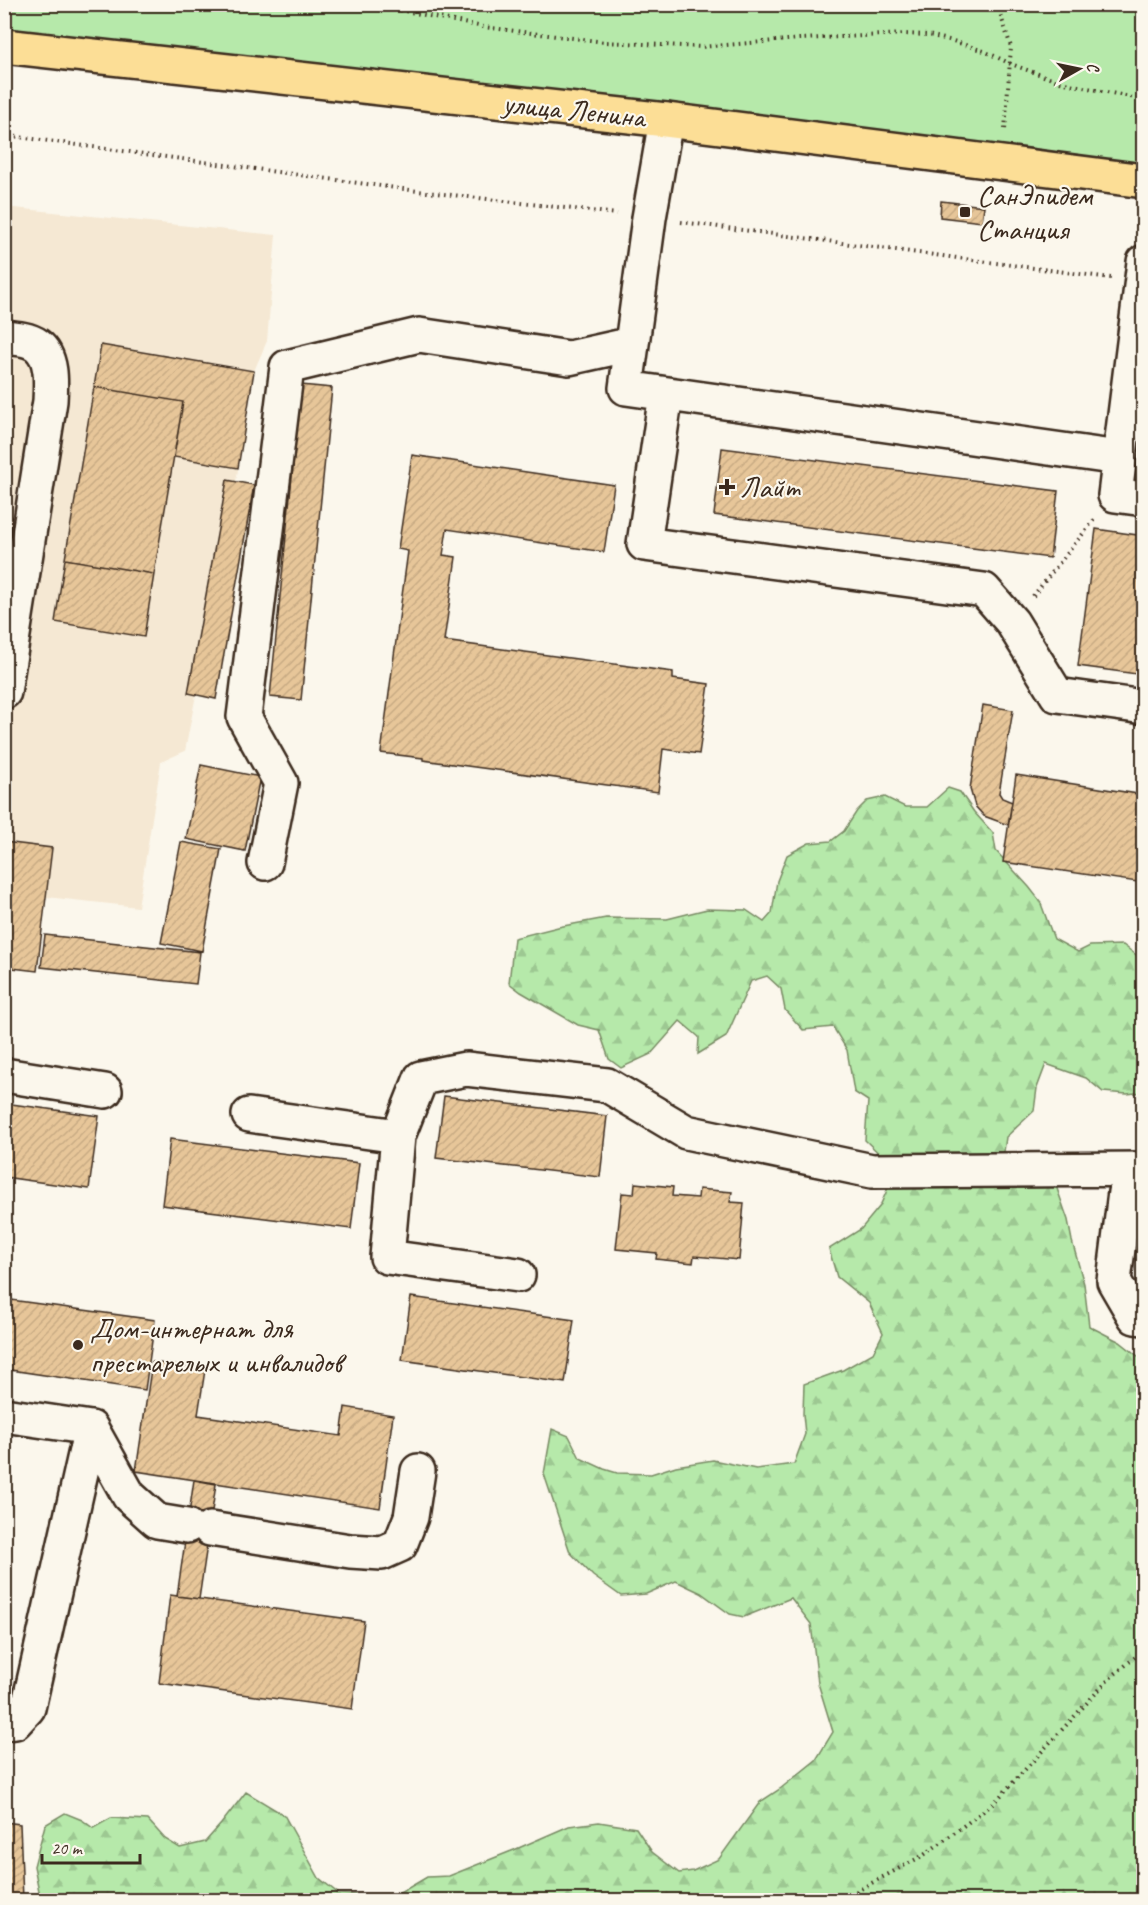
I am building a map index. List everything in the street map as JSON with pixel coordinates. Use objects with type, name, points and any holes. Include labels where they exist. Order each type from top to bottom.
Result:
[{"type":"main road","name":"улица Ленина","points":[[4,46],[666,120],[1143,181]]},
{"type":"lane","points":[[666,120],[649,218],[626,388],[1119,458]]},
{"type":"lane","points":[[1129,497],[1119,458],[1142,272]]},
{"type":"lane","points":[[265,863],[281,783],[244,717],[287,367],[419,335],[569,358],[632,344]]},
{"type":"lane","points":[[4,336],[38,346],[47,359],[51,379],[50,400],[4,692]]},
{"type":"lane","points":[[666,394],[644,544],[984,591],[1011,622],[1057,695],[1143,707]]},
{"type":"lane","points":[[518,1275],[387,1257],[398,1136],[421,1078],[466,1069],[607,1085],[686,1132],[872,1171],[1143,1169]]},
{"type":"lane","points":[[4,1075],[105,1090]]},
{"type":"lane","points":[[249,1115],[398,1136]]},
{"type":"lane","points":[[1143,1180],[1125,1192],[1114,1281],[1135,1317],[1143,1318]]},
{"type":"lane","points":[[4,1415],[91,1428]]},
{"type":"lane","points":[[91,1428],[129,1496],[157,1521],[350,1551],[382,1553],[400,1545],[411,1517],[418,1471]]},
{"type":"lane","points":[[4,1723],[15,1722],[28,1708],[91,1428]]},
{"type":"path","points":[[346,4],[400,10],[483,27],[605,42],[690,46],[904,34],[928,35],[984,51],[1011,64],[1060,82],[1143,100]]},
{"type":"path","points":[[997,4],[1011,47],[1005,133]]},
{"type":"path","points":[[4,135],[418,191],[1142,272]]},
{"type":"path","points":[[1011,622],[1129,497]]},
{"type":"path","points":[[840,1900],[924,1854],[993,1804],[1110,1678],[1143,1650]]},
{"type":"shaded area","points":[[5,207],[276,235],[267,341],[254,371],[236,482],[227,481],[188,693],[196,695],[185,751],[161,762],[138,907],[46,897],[5,842]]},
{"type":"green space","points":[[5,4],[1143,5],[1143,181],[5,46]]},
{"type":"green space","points":[[948,788],[960,792],[993,833],[996,851],[1040,901],[1054,939],[1078,952],[1090,946],[1123,945],[1143,960],[1143,1092],[1127,1094],[1103,1092],[1086,1078],[1046,1064],[1037,1088],[1034,1111],[1006,1137],[1003,1159],[1053,1177],[1068,1220],[1084,1284],[1089,1326],[1120,1342],[1143,1360],[1143,1900],[38,1900],[39,1891],[34,1866],[45,1825],[65,1813],[82,1820],[93,1828],[111,1818],[148,1820],[165,1839],[180,1848],[205,1842],[246,1792],[284,1815],[319,1878],[339,1894],[393,1897],[427,1877],[449,1876],[569,1826],[599,1822],[636,1828],[652,1852],[679,1873],[693,1871],[719,1859],[760,1802],[816,1760],[833,1732],[818,1683],[811,1624],[791,1598],[744,1617],[730,1614],[701,1593],[676,1581],[646,1594],[621,1596],[593,1576],[570,1552],[544,1474],[552,1429],[569,1436],[580,1458],[617,1473],[651,1474],[676,1466],[713,1460],[756,1469],[794,1464],[805,1434],[804,1384],[843,1370],[873,1353],[883,1333],[869,1303],[837,1277],[829,1249],[861,1229],[880,1206],[896,1170],[865,1140],[868,1101],[854,1092],[847,1050],[833,1027],[803,1030],[785,1010],[781,989],[767,976],[751,981],[726,1037],[698,1054],[699,1037],[680,1021],[651,1054],[621,1068],[609,1059],[599,1030],[578,1025],[509,983],[514,938],[606,918],[667,919],[707,909],[746,910],[764,922],[772,913],[777,881],[787,855],[809,843],[831,841],[844,831],[857,811],[867,801],[885,797],[905,807],[927,807]]},
{"type":"building","points":[[941,201],[984,206],[982,222],[940,217]]},
{"type":"building","points":[[101,345],[254,371],[238,468],[174,457],[183,402],[94,387]]},
{"type":"building","points":[[301,385],[332,388],[301,700],[270,697]]},
{"type":"building","points":[[94,387],[183,402],[154,574],[65,559]]},
{"type":"building","points":[[722,448],[1058,491],[1050,558],[714,515]]},
{"type":"building","points":[[412,455],[614,485],[604,552],[447,529],[443,555],[456,557],[444,641],[673,672],[673,679],[709,684],[699,754],[663,749],[658,792],[381,753],[408,551],[398,549]]},
{"type":"building","points":[[227,480],[254,485],[216,699],[188,693]]},
{"type":"building","points":[[1096,529],[1144,536],[1144,675],[1078,666]]},
{"type":"building","points":[[65,559],[154,574],[144,637],[55,622]]},
{"type":"building","points":[[983,705],[1013,710],[999,793],[1002,798],[1012,802],[1008,825],[984,816],[975,806],[970,789]]},
{"type":"building","points":[[201,765],[260,777],[245,851],[186,839]]},
{"type":"building","points":[[1016,775],[1144,795],[1144,883],[1003,862]]},
{"type":"building","points":[[4,842],[52,848],[37,971],[4,967]]},
{"type":"building","points":[[181,842],[221,849],[202,951],[161,943]]},
{"type":"building","points":[[45,935],[200,952],[196,984],[41,967]]},
{"type":"building","points":[[444,1096],[607,1116],[600,1177],[436,1158]]},
{"type":"building","points":[[4,1103],[99,1116],[89,1189],[4,1177]]},
{"type":"building","points":[[170,1139],[359,1163],[351,1229],[162,1205]]},
{"type":"building","points":[[635,1183],[673,1187],[672,1196],[698,1198],[699,1189],[732,1192],[730,1202],[744,1203],[739,1260],[694,1256],[693,1263],[656,1259],[657,1253],[616,1249],[622,1193],[634,1194]]},
{"type":"building","points":[[411,1297],[574,1320],[565,1383],[402,1360]]},
{"type":"building","name":"Дом-интернат для престарелых и инвалидов","points":[[4,1299],[155,1320],[145,1390],[4,1369]]},
{"type":"building","points":[[152,1362],[205,1370],[198,1415],[341,1436],[345,1407],[393,1415],[380,1508],[136,1471]]},
{"type":"building","points":[[194,1480],[216,1484],[199,1599],[177,1596]]},
{"type":"building","points":[[170,1595],[364,1621],[352,1709],[159,1683]]},
{"type":"building","points":[[4,1822],[20,1824],[23,1900],[4,1900]]},
{"type":"place","name":"СанЭпидем Станция","points":[[965,212]]},
{"type":"place","name":"Лайт","points":[[727,487]]},
{"type":"place","name":"Дом-интернат для престарелых и инвалидов","points":[[78,1345]]}]
